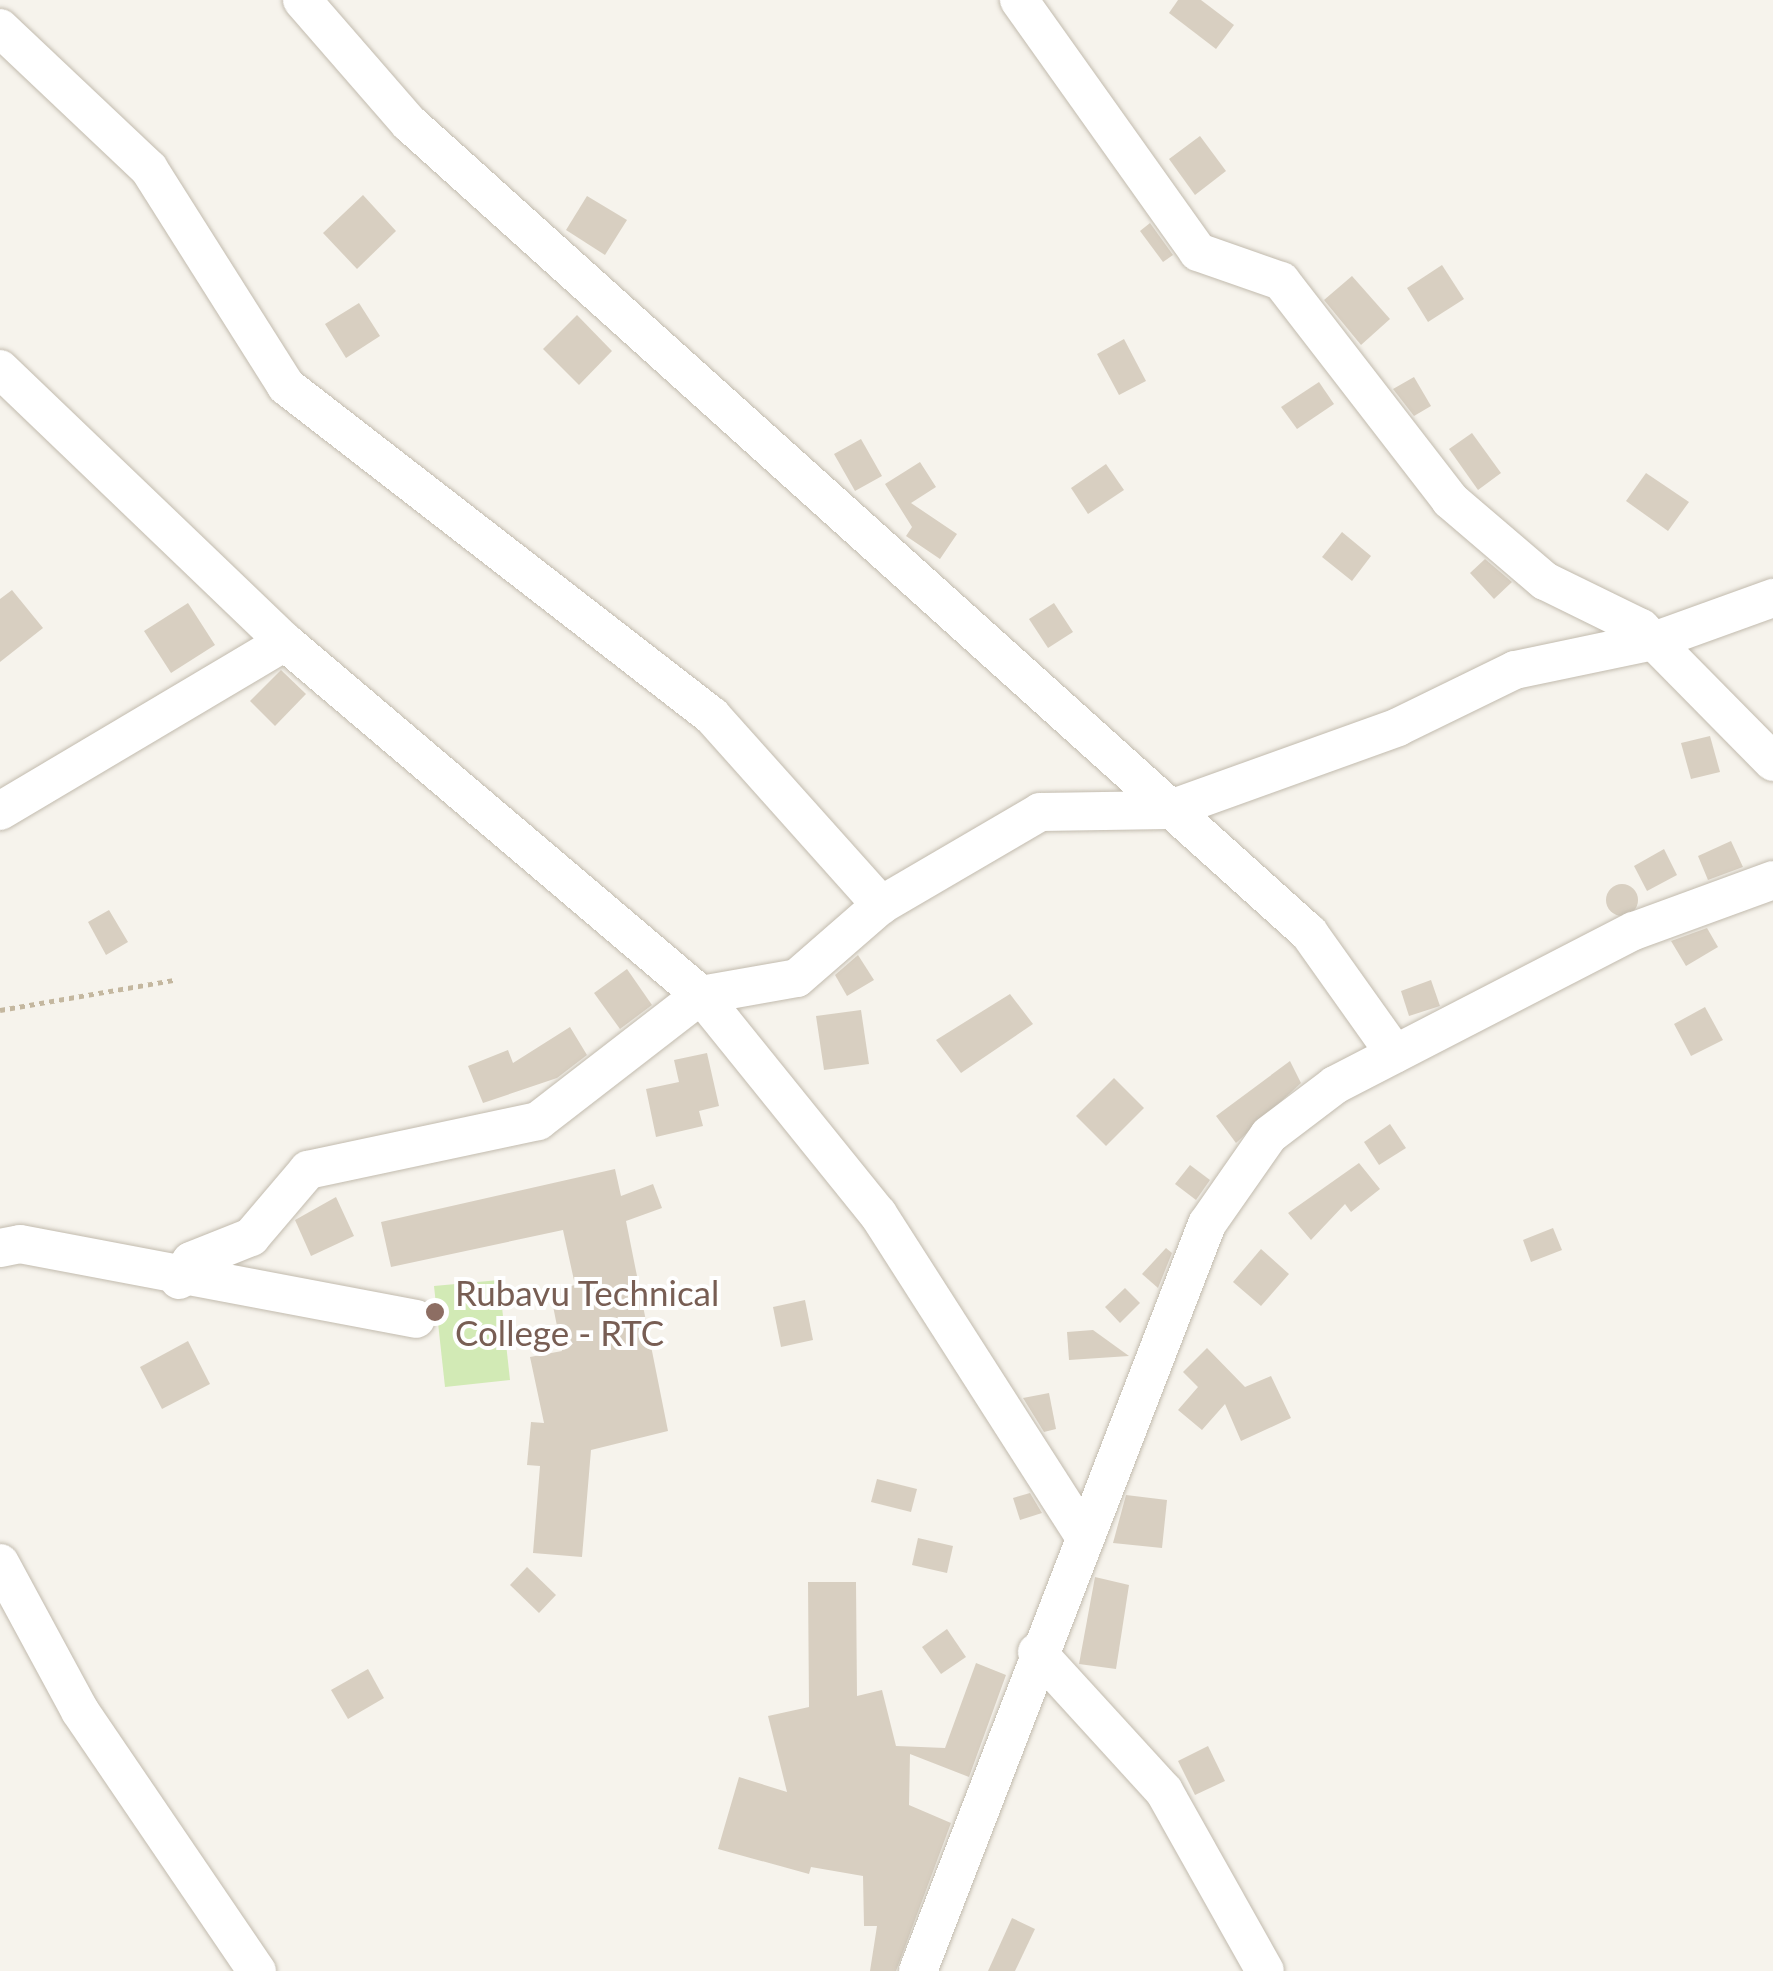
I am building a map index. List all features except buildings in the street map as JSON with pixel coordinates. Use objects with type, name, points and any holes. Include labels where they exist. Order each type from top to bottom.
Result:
[{"type":"street","points":[[302,0],[408,122],[1309,933],[1395,1054]]},
{"type":"street","points":[[1019,0],[1198,252],[1281,280],[1450,500],[1545,581],[1654,641],[1773,762]]},
{"type":"street","points":[[0,28],[148,169],[286,386],[712,716],[881,904]]},
{"type":"street","points":[[0,369],[285,642],[700,995],[878,1214],[1081,1532]]},
{"type":"street","points":[[180,1280],[191,1261],[251,1237],[308,1170],[538,1121],[700,995],[797,978],[881,904],[1040,812],[1168,810],[1398,727],[1516,670],[1654,641],[1773,598]]},
{"type":"street","points":[[0,810],[285,642]]},
{"type":"street","points":[[918,1971],[1081,1532],[1208,1224],[1236,1177],[1298,1106],[1634,931],[1773,880]]},
{"type":"street","points":[[0,1248],[20,1244],[180,1280],[416,1318]]},
{"type":"street","points":[[0,1563],[80,1711],[257,1971]]},
{"type":"street","points":[[1036,1652],[1164,1790],[1265,1971]]},
{"type":"path","points":[[0,1010],[174,980]]},
{"type":"green space","points":[[499,1280],[510,1380],[445,1387],[434,1286]]},
{"type":"place","name":"Rubavu Technical College - RTC","points":[[435,1312]]}]
